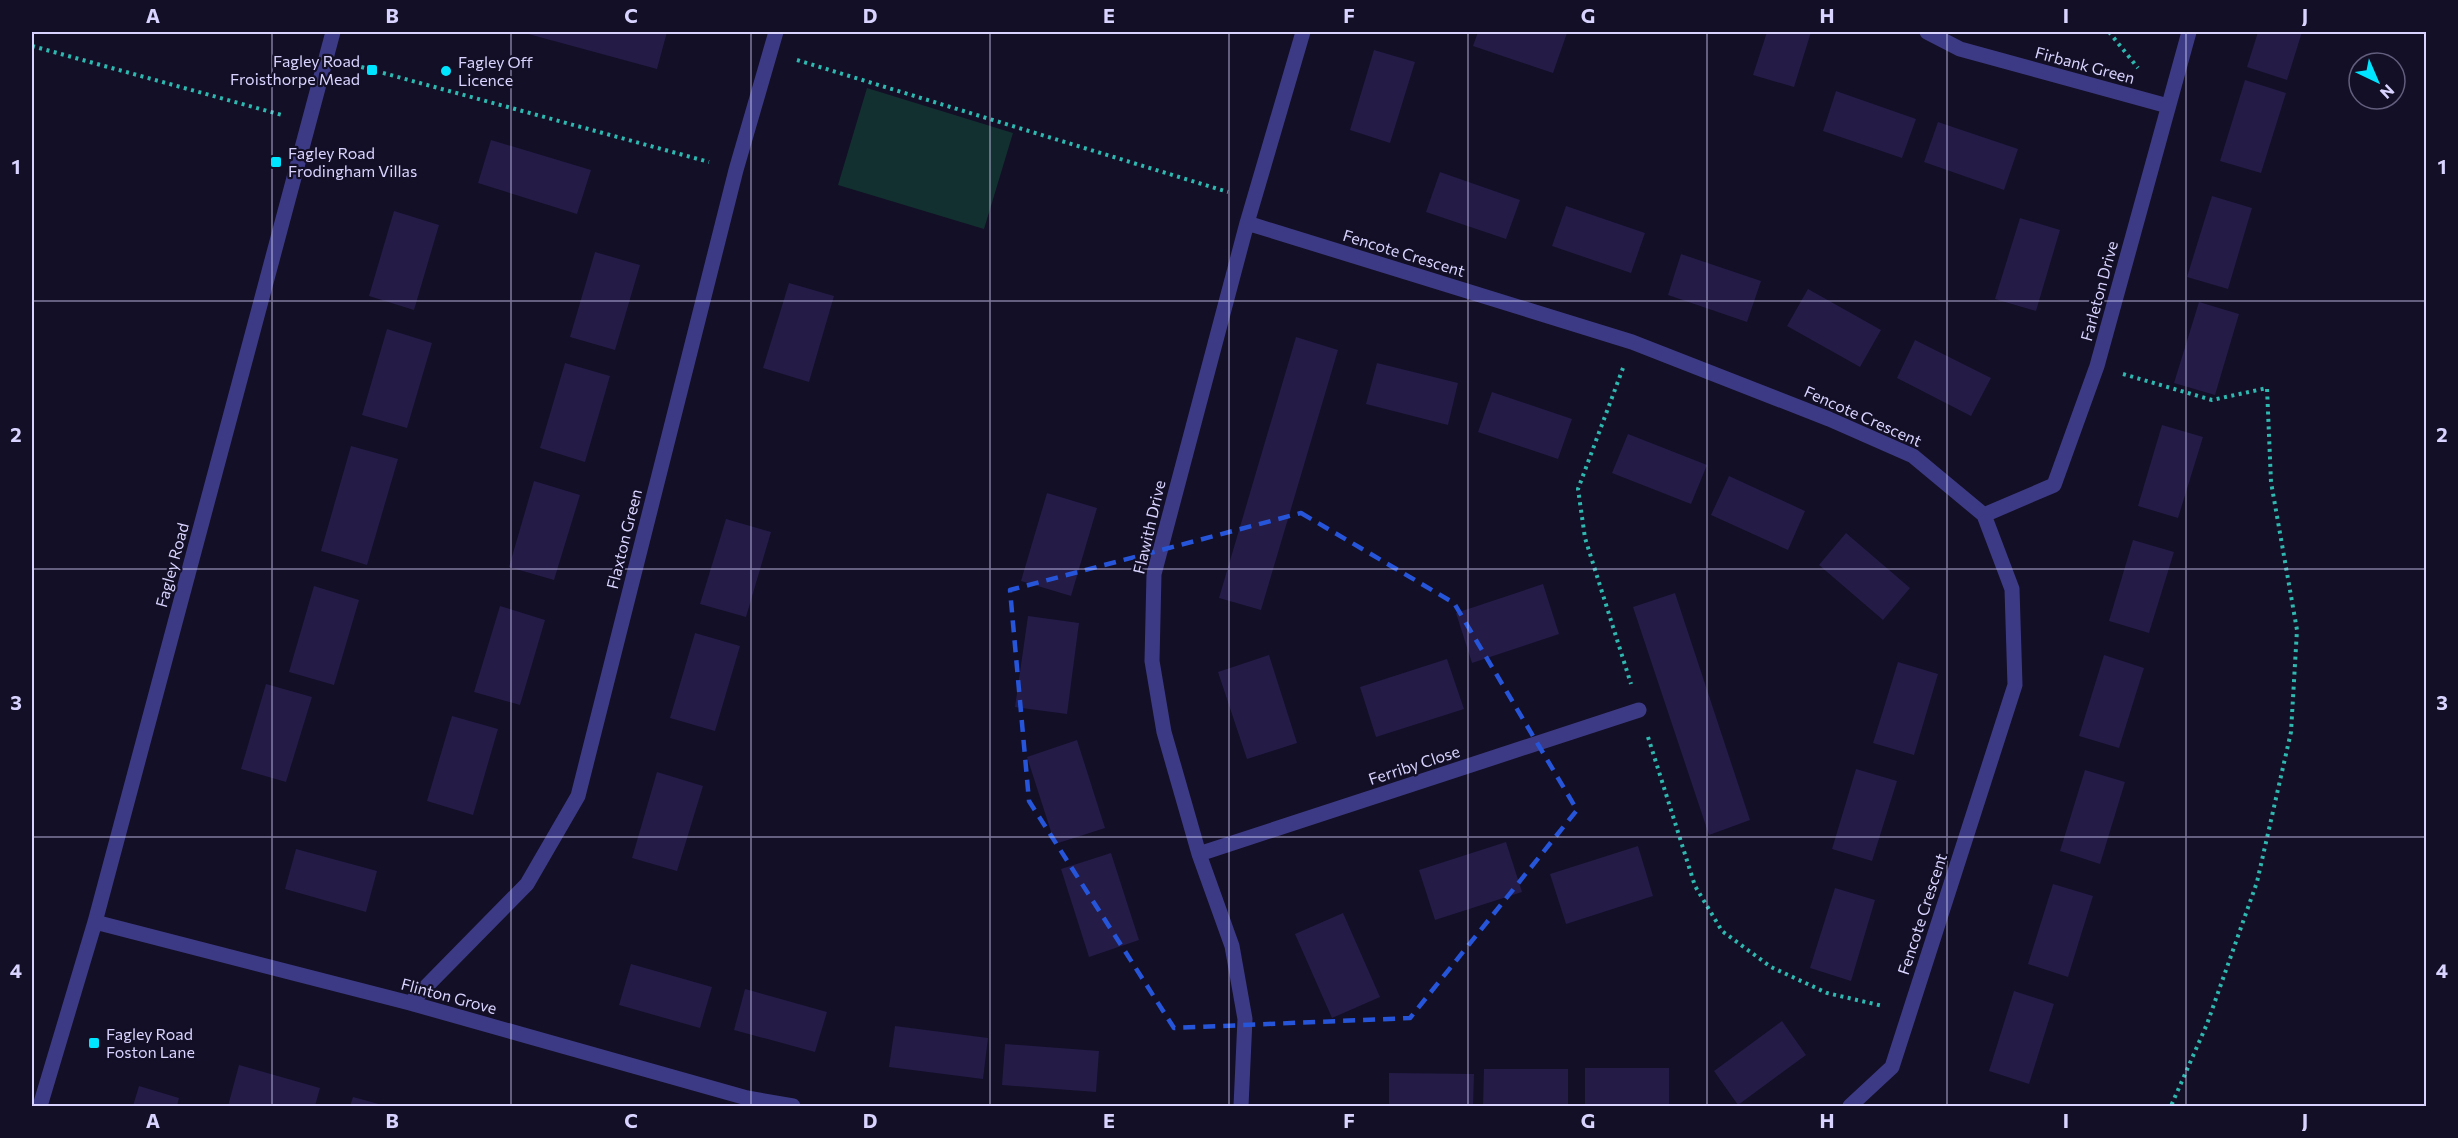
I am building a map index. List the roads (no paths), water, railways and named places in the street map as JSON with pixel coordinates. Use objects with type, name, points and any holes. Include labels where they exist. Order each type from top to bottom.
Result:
[{"type":"street","name":"Fagley Road","points":[[40,1107],[95,922],[333,32]]},
{"type":"street","name":"Flaxton Green","points":[[410,1003],[527,884],[578,796],[736,170],[776,32]]},
{"type":"street","name":"Flawith Drive","points":[[1241,1107],[1245,1019],[1232,946],[1199,854],[1164,732],[1152,661],[1154,574],[1246,223],[1255,200],[1303,32]]},
{"type":"street","name":"Firbank Green","points":[[1927,32],[1960,49],[2168,106]]},
{"type":"street","name":"Farleton Drive","points":[[1984,515],[2054,485],[2097,366],[2189,32]]},
{"type":"street","name":"Fencote Crescent","points":[[1246,223],[1632,342],[1829,419],[1913,456],[1984,515],[2012,589],[2015,685],[1892,1067],[1850,1107]]},
{"type":"street","name":"Ferriby Close","points":[[1199,854],[1639,710]]},
{"type":"street","name":"Flinton Grove","points":[[95,922],[410,1003],[747,1098],[793,1107]]},
{"type":"place","name":"Fagley Road Froisthorpe Mead","points":[[372,70]]},
{"type":"place","name":"Fagley Off Licence","points":[[446,71]]},
{"type":"place","name":"Fagley Road Frodingham Villas","points":[[276,162]]},
{"type":"place","name":"Fagley Road Foston Lane","points":[[94,1043]]}]
